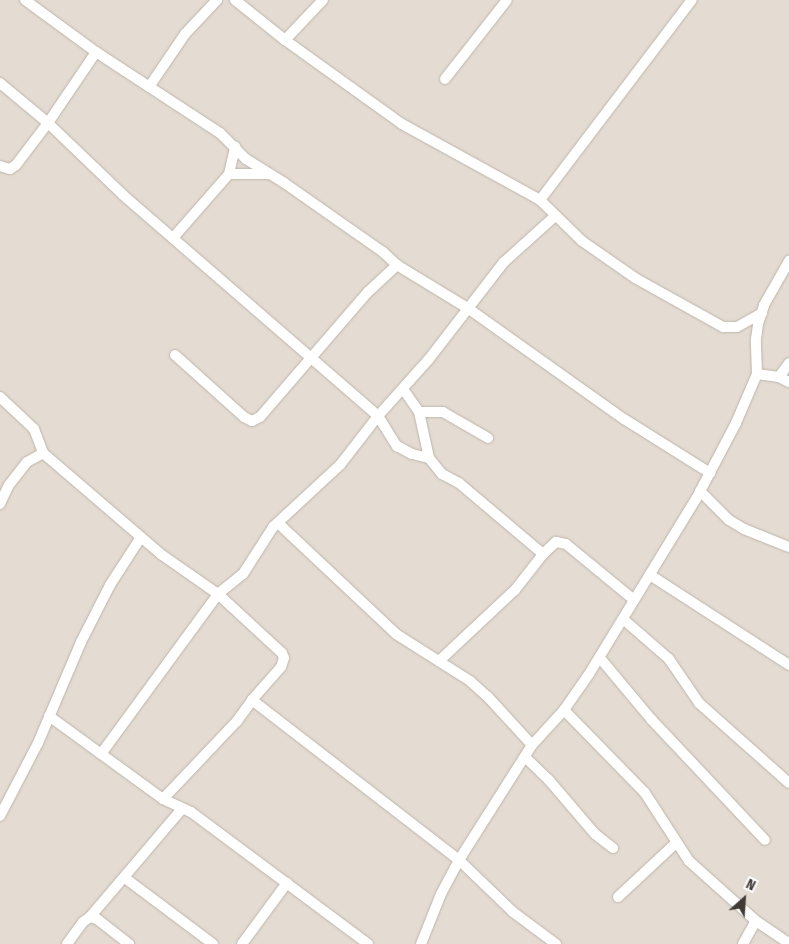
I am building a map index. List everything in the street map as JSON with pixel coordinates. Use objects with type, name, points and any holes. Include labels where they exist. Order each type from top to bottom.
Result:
[{"type":"street","points":[[25,0],[96,52],[220,133],[246,160],[283,182],[383,252],[397,265],[469,309],[624,419],[710,473]]},
{"type":"street","points":[[149,87],[185,34],[217,0]]},
{"type":"street","points":[[235,0],[285,40],[402,124],[540,200],[555,216],[603,258],[635,278],[723,327],[737,327],[762,312]]},
{"type":"street","points":[[285,40],[323,0]]},
{"type":"street","points":[[445,79],[507,0]]},
{"type":"street","points":[[540,200],[692,0]]},
{"type":"street","points":[[0,166],[10,169],[16,165],[48,123],[96,52]]},
{"type":"street","points":[[0,83],[48,123],[112,186],[378,416],[398,446],[412,454],[430,458]]},
{"type":"street","points":[[173,238],[229,174],[235,147]]},
{"type":"street","points":[[229,174],[268,174]]},
{"type":"street","points":[[101,754],[218,594],[243,574],[278,522],[340,465],[378,416],[403,389],[469,309],[482,289],[504,262],[555,216]]},
{"type":"street","points":[[421,944],[441,894],[459,860],[532,745],[564,710],[600,658],[710,473],[736,423],[757,374],[756,340],[762,312],[789,261]]},
{"type":"street","points":[[175,355],[244,418],[252,421],[260,417],[368,292],[397,265]]},
{"type":"street","points":[[737,327],[756,340]]},
{"type":"street","points":[[779,377],[789,363]]},
{"type":"street","points":[[757,374],[779,377],[789,382]]},
{"type":"street","points":[[403,389],[420,412],[430,458],[442,474],[459,483],[543,554]]},
{"type":"street","points":[[0,397],[34,429],[43,453],[172,563],[218,594],[282,653],[284,658],[281,667],[252,700],[237,721],[163,799]]},
{"type":"street","points":[[420,412],[443,412],[488,438]]},
{"type":"street","points":[[0,504],[9,485],[28,462],[43,453]]},
{"type":"street","points":[[700,491],[729,520],[744,529],[789,547]]},
{"type":"street","points":[[278,522],[396,634],[462,675],[488,697],[532,745]]},
{"type":"street","points":[[0,816],[38,743],[81,642],[110,586],[141,537]]},
{"type":"street","points":[[439,660],[515,590],[543,554],[556,542],[566,544],[634,600]]},
{"type":"street","points":[[650,575],[789,665]]},
{"type":"street","points":[[624,619],[669,659],[699,703],[789,783]]},
{"type":"street","points":[[600,658],[651,719],[765,840]]},
{"type":"street","points":[[252,700],[459,860],[513,912],[556,944]]},
{"type":"street","points":[[564,710],[645,793],[663,818],[676,843],[689,861],[756,921],[789,943]]},
{"type":"street","points":[[49,716],[163,799],[191,812],[368,944]]},
{"type":"street","points":[[525,757],[548,779],[595,834],[613,848]]},
{"type":"street","points":[[67,944],[83,922],[90,917],[125,878],[182,809]]},
{"type":"street","points":[[618,897],[676,843]]},
{"type":"street","points":[[125,878],[213,944]]},
{"type":"street","points":[[242,944],[287,883]]},
{"type":"street","points":[[90,917],[97,918],[129,944]]},
{"type":"street","points":[[743,944],[756,921]]},
{"type":"shaded area","points":[[0,0],[789,0],[789,944],[0,944]]}]
